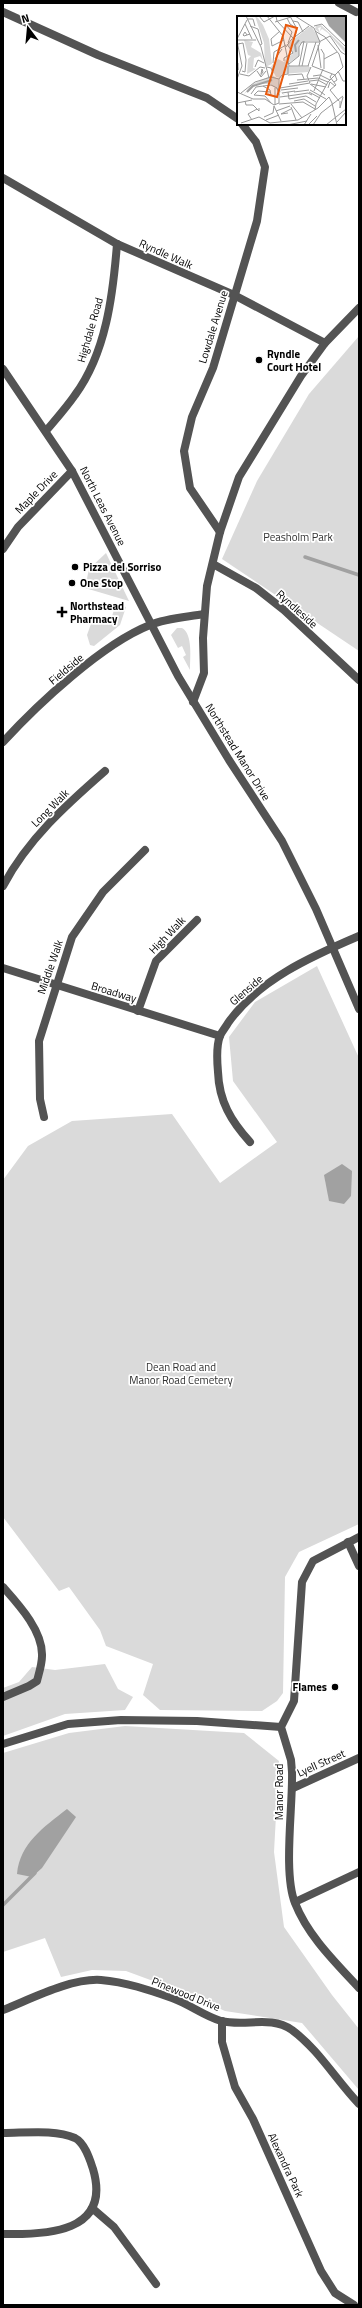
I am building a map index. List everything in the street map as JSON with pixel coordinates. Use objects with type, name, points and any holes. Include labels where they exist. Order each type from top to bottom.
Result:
[{"type":"street","points":[[339,3],[358,15]]},
{"type":"street","points":[[350,3],[358,15]]},
{"type":"street","points":[[3,12],[98,55],[207,98],[237,118]]},
{"type":"street","name":"Lowdale Avenue","points":[[220,532],[190,488],[184,450],[192,417],[213,368],[257,220],[265,167],[256,142],[243,125]]},
{"type":"street","name":"Ryndle Walk","points":[[3,178],[117,244],[234,295],[325,342]]},
{"type":"street","name":"Highdale Road","points":[[46,431],[76,395],[91,368],[108,313],[115,278],[117,244]]},
{"type":"street","name":"Northstead Manor Drive","points":[[359,308],[325,342],[280,408],[240,477],[220,532],[207,586],[204,614],[204,673],[194,702],[282,841],[333,948],[359,1009]]},
{"type":"street","name":"North Leas Avenue","points":[[3,369],[72,471],[151,625],[194,702]]},
{"type":"street","name":"Maple Drive","points":[[3,549],[18,528],[72,471]]},
{"type":"street","name":"Ryndleside","points":[[213,564],[256,588],[284,610],[359,680]]},
{"type":"street","name":"Fieldside","points":[[3,742],[73,676],[121,641],[151,625],[204,614]]},
{"type":"street","name":"Long Walk","points":[[3,886],[12,870],[44,826],[106,771]]},
{"type":"street","name":"Middle Walk","points":[[44,1117],[40,1099],[39,1041],[55,986],[72,937],[103,892],[145,850]]},
{"type":"street","name":"High Walk","points":[[138,1011],[156,961],[197,920]]},
{"type":"street","points":[[333,948],[359,936]]},
{"type":"street","name":"Glenside","points":[[250,1142],[238,1129],[226,1110],[219,1089],[217,1062],[220,1036],[238,1010],[274,979],[333,948]]},
{"type":"street","name":"Broadway","points":[[3,968],[55,986],[220,1036]]},
{"type":"street","points":[[3,1744],[68,1724],[122,1720],[197,1720],[280,1728],[294,1701],[302,1582],[313,1561],[348,1542],[359,1538]]},
{"type":"street","points":[[348,1542],[359,1566]]},
{"type":"street","points":[[3,1587],[34,1630],[41,1644],[42,1657],[37,1681],[3,1697]]},
{"type":"street","name":"Manor Road","points":[[280,1728],[291,1760],[292,1788],[290,1868],[294,1902],[308,1927],[322,1947],[359,1987]]},
{"type":"street","name":"Lyell Street","points":[[292,1788],[359,1758]]},
{"type":"street","points":[[294,1902],[359,1872]]},
{"type":"street","name":"Pinewood Drive","points":[[3,2010],[66,1986],[100,1980],[134,1986],[167,1996],[222,2021],[242,2023],[258,2021],[279,2023],[306,2041],[359,2104]]},
{"type":"street","name":"Alexandra Park","points":[[222,2021],[222,2042],[235,2087],[253,2119],[321,2271],[335,2293],[354,2305]]},
{"type":"street","points":[[3,2133],[63,2134],[78,2139],[89,2157],[95,2175],[96,2192],[92,2208],[79,2222],[67,2229],[43,2234],[3,2234]]},
{"type":"street","points":[[92,2208],[114,2227],[156,2284]]},
{"type":"green space","name":"Peasholm Park","points":[[359,336],[359,651],[222,559],[257,481],[309,394]]},
{"type":"green space","points":[[106,553],[129,601],[85,588],[89,569]]},
{"type":"green space","points":[[116,604],[126,607],[120,625],[94,646],[90,645],[87,635],[92,621],[96,620],[109,625]]},
{"type":"green space","points":[[177,628],[182,628],[188,635],[190,647],[190,670],[183,657],[186,655],[182,646],[178,648],[171,635]]},
{"type":"green space","name":"Dean Road and Manor Road Cemetery","points":[[317,966],[359,1058],[359,1524],[299,1552],[285,1577],[283,1693],[277,1701],[262,1711],[160,1710],[143,1695],[153,1664],[106,1646],[100,1630],[69,1587],[59,1591],[3,1517],[3,1180],[28,1146],[72,1121],[172,1114],[220,1183],[277,1142],[233,1081],[229,1037],[255,1002]]},
{"type":"green space","points":[[105,1664],[118,1689],[133,1697],[125,1710],[65,1714],[3,1736],[3,1688],[19,1682],[32,1667],[55,1670]]},
{"type":"green space","points":[[125,1726],[244,1733],[279,1761],[274,1852],[284,1927],[332,1995],[359,2029],[359,2090],[302,2023],[225,2011],[183,1992],[126,1971],[92,1970],[61,1977],[45,1938],[3,1952],[3,1753],[69,1733]]},
{"type":"shaded area","points":[[342,1164],[352,1171],[351,1196],[344,1204],[329,1201],[324,1175]]},
{"type":"shaded area","points":[[67,1809],[76,1817],[42,1868],[32,1877],[17,1874],[23,1853],[34,1837]]},
{"type":"waterway","points":[[305,557],[359,575]]},
{"type":"waterway","points":[[3,1905],[35,1873]]},
{"type":"place","name":"Ryndle Court Hotel","points":[[259,360]]},
{"type":"place","name":"Pizza del Sorriso","points":[[75,567]]},
{"type":"place","name":"One Stop","points":[[72,583]]},
{"type":"place","name":"Northstead Pharmacy","points":[[62,612]]},
{"type":"place","name":"Flames","points":[[335,1687]]}]
